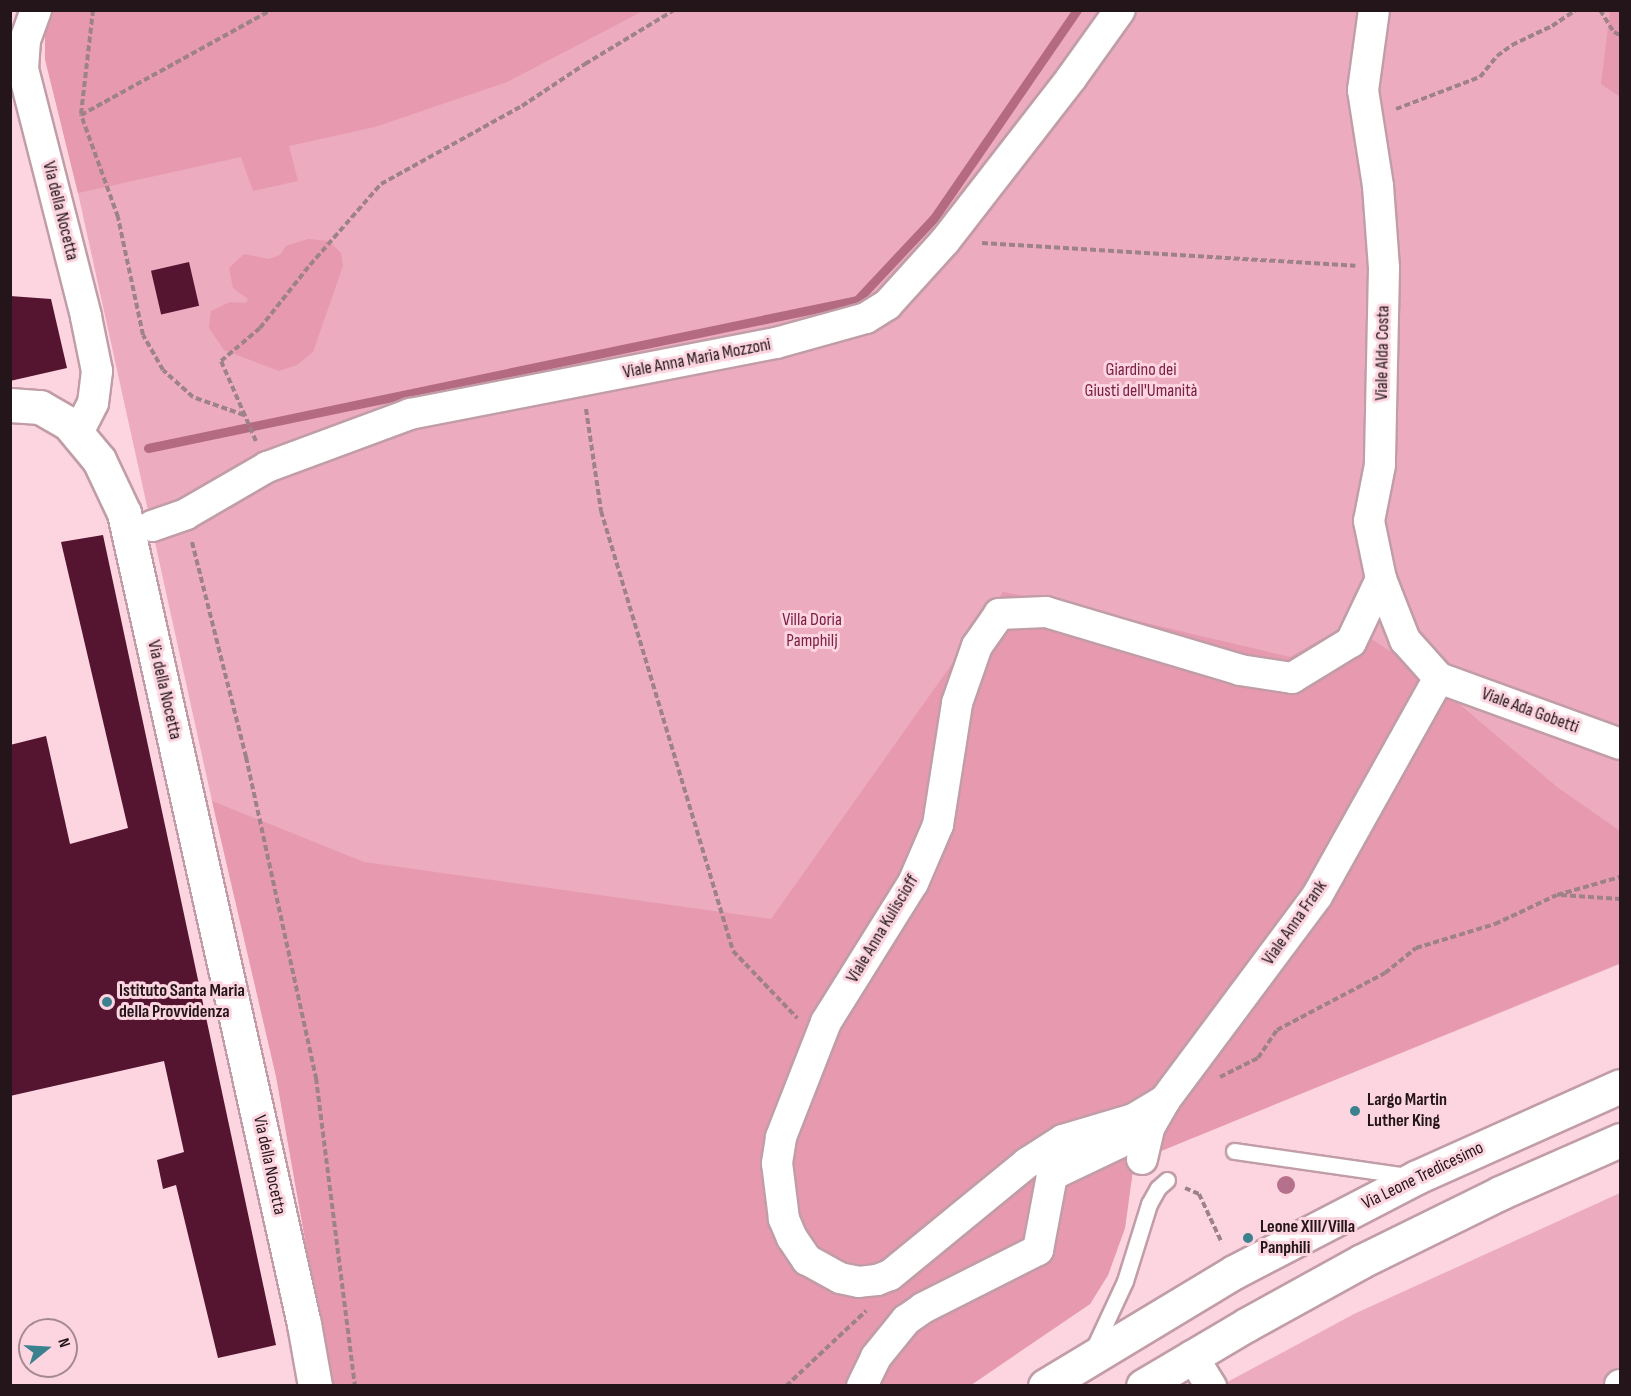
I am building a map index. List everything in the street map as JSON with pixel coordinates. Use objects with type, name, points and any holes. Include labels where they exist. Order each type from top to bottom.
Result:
[{"type":"main road","points":[[10,405],[40,407],[51,411],[78,432]]},
{"type":"main road","name":"Via della Nocetta","points":[[78,432],[93,450],[110,480],[129,531],[304,1324],[315,1386]]},
{"type":"main road","name":"Via Leone Tredicesimo","points":[[1045,1386],[1234,1272],[1417,1177],[1620,1086]]},
{"type":"main road","points":[[1143,1386],[1306,1291],[1419,1233],[1620,1140]]},
{"type":"street","name":"Via della Nocetta","points":[[36,10],[25,40],[23,69],[83,306],[97,371],[93,403],[78,432]]},
{"type":"street","name":"Viale Anna Maria Mozzoni","points":[[152,526],[186,514],[267,467],[410,414],[776,343],[866,318],[887,305],[945,241],[1072,77],[1120,10]]},
{"type":"street","name":"Viale Alda Costa","points":[[1374,10],[1363,90],[1378,186],[1384,268],[1380,465],[1369,521],[1381,579],[1405,640],[1439,678]]},
{"type":"street","name":"Viale Anna Kuliscioff","points":[[1165,1100],[1133,1119],[1064,1140],[1027,1163],[890,1275],[877,1280],[859,1282],[840,1278],[807,1260],[792,1238],[784,1220],[777,1163],[781,1137],[826,1022],[913,883],[938,825],[957,703],[977,646],[999,614],[1046,612],[1240,670],[1292,678],[1352,642],[1381,579]]},
{"type":"street","name":"Viale Ada Gobetti","points":[[1439,678],[1620,744]]},
{"type":"street","name":"Viale Anna Frank","points":[[1142,1159],[1149,1128],[1165,1100],[1317,896],[1439,678]]},
{"type":"street","points":[[862,1386],[876,1357],[906,1320],[931,1303],[1038,1250],[1052,1175],[1149,1128]]},
{"type":"street","points":[[1192,1356],[1211,1386]]},
{"type":"lane","points":[[1234,1151],[1417,1177]]},
{"type":"lane","points":[[1090,1359],[1118,1299],[1152,1196],[1167,1180]]},
{"type":"path","points":[[93,10],[81,115],[118,217],[143,334],[163,370],[193,397],[245,416]]},
{"type":"path","points":[[81,115],[271,10]]},
{"type":"path","points":[[253,434],[221,361],[260,327],[310,265],[381,184],[522,106],[585,64],[674,10]]},
{"type":"path","points":[[1368,120],[1479,77],[1497,56],[1512,45],[1552,26],[1576,10]]},
{"type":"path","points":[[1600,10],[1614,32],[1620,33]]},
{"type":"path","points":[[945,241],[1384,268]]},
{"type":"path","points":[[581,382],[601,511],[733,951],[819,1041]]},
{"type":"path","points":[[186,514],[246,757],[316,1078],[355,1386]]},
{"type":"path","points":[[1212,1081],[1258,1058],[1277,1030],[1385,973],[1416,948],[1495,924],[1557,895],[1620,877]]},
{"type":"path","points":[[1557,895],[1620,899]]},
{"type":"path","points":[[1167,1180],[1199,1194],[1234,1272]]},
{"type":"path","points":[[786,1386],[872,1306]]},
{"type":"green space","name":"Villa Doria Pamphilj","points":[[50,11],[1620,11],[1620,964],[1134,1162],[1125,1228],[1108,1275],[1090,1304],[971,1385],[331,1385],[276,1076],[212,801],[78,193],[45,59],[45,30]]},
{"type":"green space","points":[[1620,1193],[1620,1385],[1220,1386],[1354,1314]]},
{"type":"shaded area","points":[[50,11],[643,11],[507,82],[375,127],[289,146],[298,181],[253,191],[241,157],[78,193],[45,59],[45,30]]},
{"type":"shaded area","points":[[1610,11],[1620,11],[1620,97],[1601,84]]},
{"type":"shaded area","points":[[308,239],[329,241],[341,253],[343,266],[313,352],[297,365],[279,371],[224,350],[209,328],[211,311],[230,302],[246,303],[248,299],[233,288],[229,268],[244,254],[269,259],[280,255],[286,246]]},
{"type":"shaded area","points":[[1003,592],[1053,601],[1290,657],[1349,624],[1424,674],[1557,787],[1620,831],[1620,963],[1134,1162],[1125,1228],[1108,1275],[1090,1304],[971,1385],[331,1385],[276,1076],[212,801],[364,862],[771,919]]},
{"type":"building","points":[[189,262],[199,306],[161,315],[151,271]]},
{"type":"building","points":[[10,296],[51,299],[67,368],[10,381]]},
{"type":"building","name":"Istituto Santa Maria della Provvidenza","points":[[103,535],[276,1345],[218,1358],[176,1185],[163,1189],[157,1160],[184,1152],[164,1061],[10,1096],[10,745],[46,736],[70,844],[128,828],[61,542]]},
{"type":"waterway","points":[[148,448],[857,300],[934,218],[1077,10]]},
{"type":"place","name":"Istituto Santa Maria della Provvidenza","points":[[107,1002]]},
{"type":"place","name":"Largo Martin Luther King","points":[[1355,1111]]},
{"type":"place","name":"Leone XIII/Villa Panphili","points":[[1248,1238]]},
{"type":"park label","name":"Giardino dei Giusti dell'Umanità","points":[[1141,382]]}]
